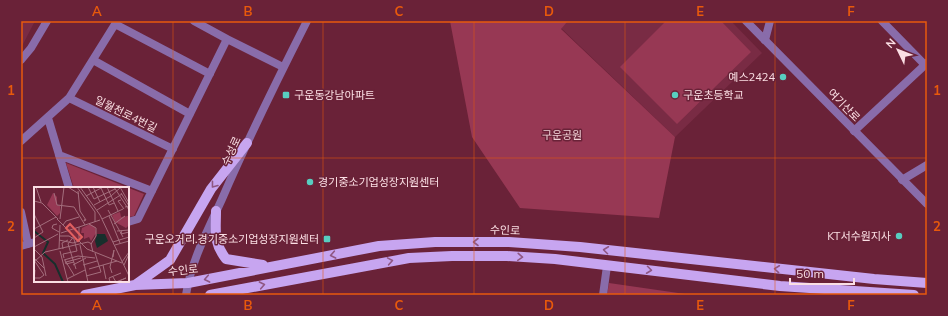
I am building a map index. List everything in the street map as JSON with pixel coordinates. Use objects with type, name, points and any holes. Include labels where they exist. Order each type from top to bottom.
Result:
[{"type":"main road","points":[[135,285],[170,260],[211,189],[247,143]]},
{"type":"main road","points":[[216,211],[215,239],[218,249],[226,259],[273,266]]},
{"type":"main road","name":"수인로","points":[[85,295],[135,285],[188,283],[379,246],[435,242],[509,242],[580,247],[874,279],[927,283]]},
{"type":"main road","points":[[210,295],[409,258],[452,256],[507,256],[555,259],[824,292],[914,295]]},
{"type":"street","points":[[21,60],[31,48],[47,21]]},
{"type":"street","points":[[194,21],[284,67]]},
{"type":"street","name":"수성로","points":[[186,295],[188,283],[201,245],[247,143],[306,21]]},
{"type":"street","name":"여기산로","points":[[746,21],[927,204]]},
{"type":"street","points":[[765,40],[770,21]]},
{"type":"street","points":[[854,131],[926,64],[882,21]]},
{"type":"street","points":[[21,141],[69,98],[116,22],[210,74]]},
{"type":"street","points":[[129,222],[138,219],[227,39]]},
{"type":"street","points":[[93,60],[190,114]]},
{"type":"street","name":"일월천로4번길","points":[[69,98],[173,149]]},
{"type":"street","points":[[48,118],[69,187]]},
{"type":"street","points":[[59,155],[152,191]]},
{"type":"street","points":[[902,180],[927,165]]},
{"type":"street","points":[[21,212],[28,244]]},
{"type":"street","points":[[603,295],[607,266]]},
{"type":"shaded area","points":[[21,21],[35,21],[21,48]]},
{"type":"shaded area","name":"구운초등학교","points":[[568,21],[731,21],[762,53],[675,137],[561,28]]},
{"type":"green space","name":"구운공원","points":[[450,21],[568,21],[561,29],[675,137],[659,218],[520,208],[472,137]]},
{"type":"green space","points":[[666,21],[721,21],[751,52],[677,124],[620,67]]},
{"type":"green space","points":[[66,163],[126,187],[74,187]]},
{"type":"green space","points":[[129,188],[144,194],[134,216],[129,217]]},
{"type":"green space","points":[[609,283],[692,295],[607,295]]},
{"type":"place","name":"예스2424","points":[[783,77]]},
{"type":"place","name":"구운동강남아파트","points":[[286,95]]},
{"type":"place","name":"구운초등학교","points":[[675,95]]},
{"type":"place","name":"경기중소기업성장지원센터","points":[[310,182]]},
{"type":"place","name":"KT서수원지사","points":[[899,236]]},
{"type":"place","name":"구운오거리.경기중소기업성장지원센터","points":[[327,239]]}]
